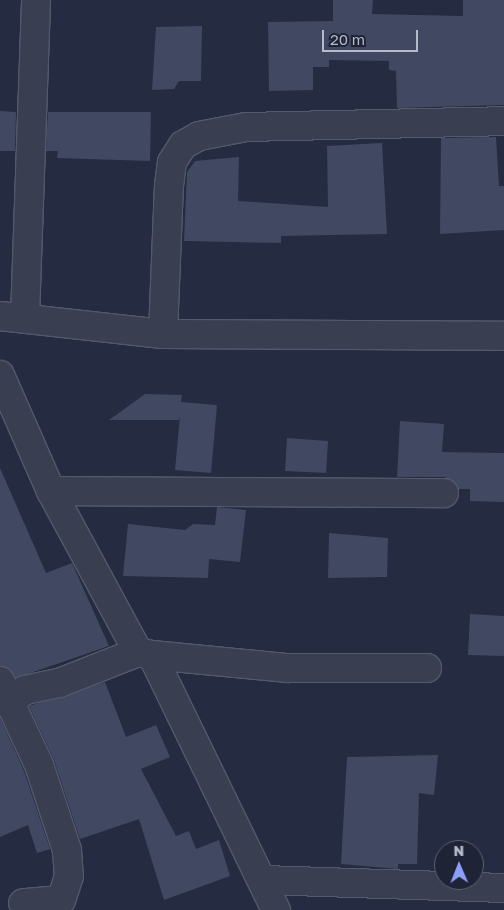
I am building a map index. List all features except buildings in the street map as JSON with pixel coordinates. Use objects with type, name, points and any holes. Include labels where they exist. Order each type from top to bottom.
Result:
[{"type":"street","points":[[36,0],[12,317],[163,334],[504,336]]},
{"type":"street","points":[[163,334],[172,162],[191,140],[246,127],[504,121]]},
{"type":"street","points":[[0,374],[52,491],[145,653],[266,900],[504,888]]},
{"type":"street","points":[[52,491],[444,493]]},
{"type":"street","points":[[16,905],[61,900],[70,876],[60,824],[4,692],[59,683],[145,653],[288,668],[427,668]]}]
